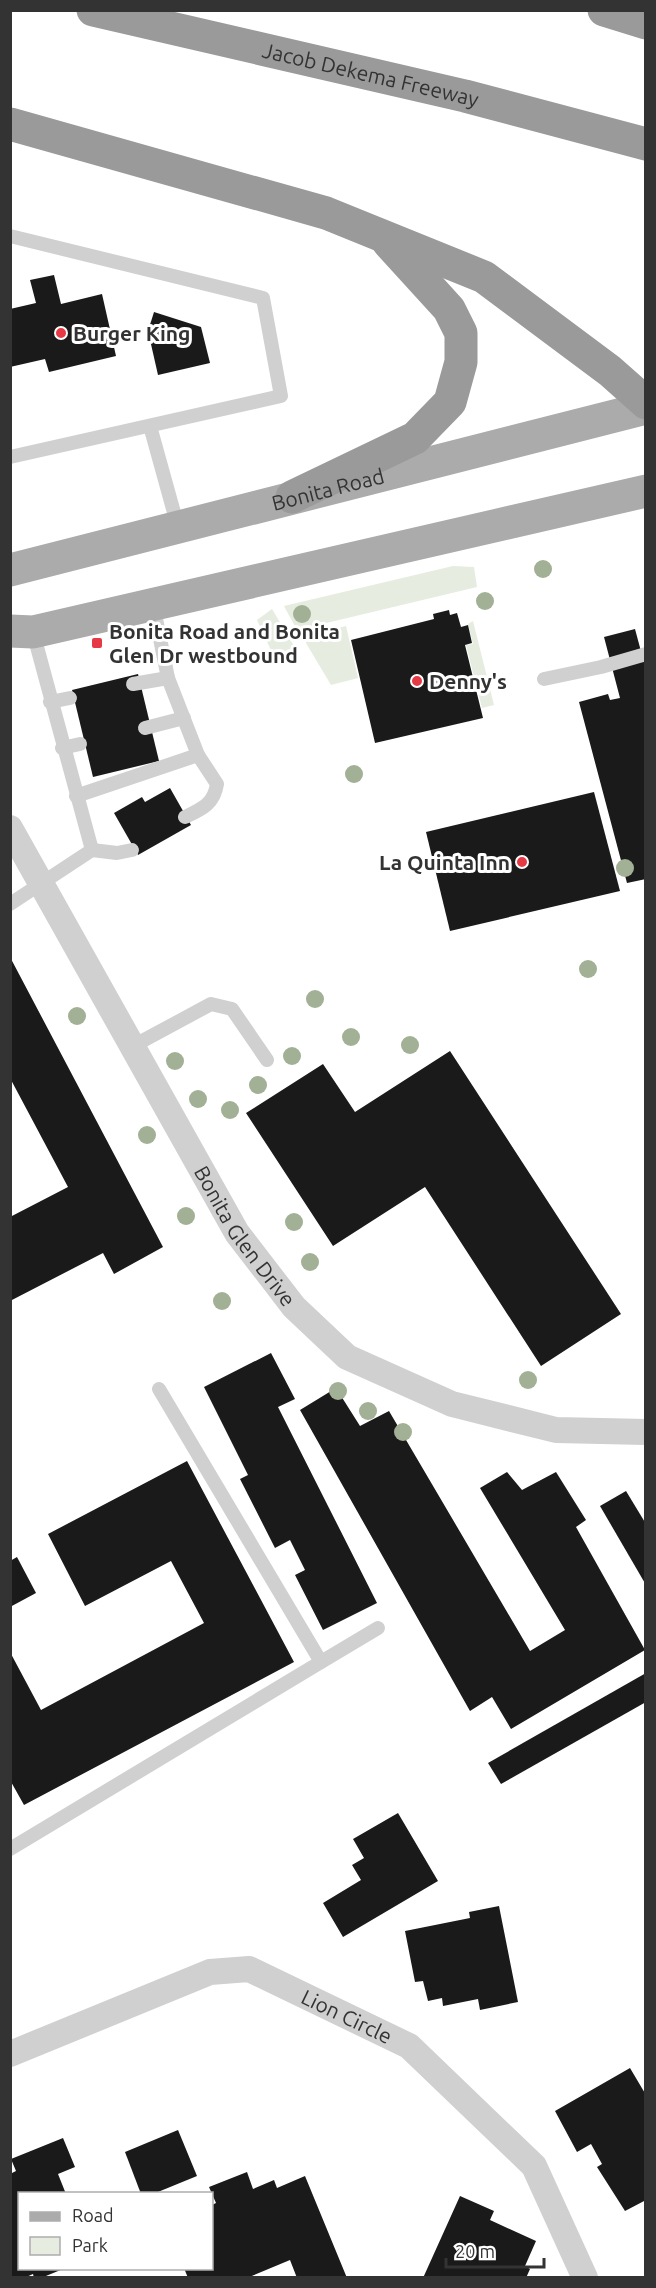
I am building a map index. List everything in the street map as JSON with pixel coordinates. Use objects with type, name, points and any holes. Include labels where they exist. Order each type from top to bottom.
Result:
[{"type":"highway","name":"Jacob Dekema Freeway","points":[[93,10],[465,96],[645,144]]},
{"type":"highway","points":[[604,10],[645,23]]},
{"type":"highway","points":[[10,124],[326,213],[484,277],[610,371],[645,403]]},
{"type":"highway","points":[[292,497],[415,438],[450,402],[453,394],[461,362],[461,333],[449,309],[383,236]]},
{"type":"main road","name":"Bonita Road","points":[[10,570],[645,408]]},
{"type":"main road","points":[[22,631],[153,604],[645,491]]},
{"type":"street","name":"Bonita Glen Drive","points":[[10,828],[237,1233],[294,1307],[347,1357],[462,1407],[556,1430],[645,1432]]},
{"type":"street","name":"Lion Circle","points":[[10,2054],[210,1972],[249,1969],[409,2046],[534,2166],[585,2277]]},
{"type":"lane","points":[[10,236],[263,298],[281,396],[10,458]]},
{"type":"lane","points":[[150,426],[178,526]]},
{"type":"lane","points":[[153,604],[168,678],[198,755],[217,784],[215,797],[203,809],[185,817]]},
{"type":"lane","points":[[22,631],[50,702],[92,850]]},
{"type":"lane","points":[[544,680],[645,654]]},
{"type":"lane","points":[[133,684],[168,678]]},
{"type":"lane","points":[[50,702],[70,698]]},
{"type":"lane","points":[[145,728],[184,718]]},
{"type":"lane","points":[[62,748],[80,744]]},
{"type":"lane","points":[[76,796],[198,755]]},
{"type":"lane","points":[[10,904],[92,850],[117,853],[132,850]]},
{"type":"lane","points":[[133,1046],[211,1004],[232,1008],[267,1060]]},
{"type":"lane","points":[[159,1389],[321,1662]]},
{"type":"lane","points":[[10,1849],[378,1628]]},
{"type":"green space","points":[[453,566],[474,567],[477,587],[297,630],[284,606]]},
{"type":"green space","points":[[272,609],[297,651],[276,661],[257,620]]},
{"type":"green space","points":[[473,621],[494,705],[482,708],[466,645],[473,644],[468,624]]},
{"type":"green space","points":[[346,626],[358,678],[331,685],[306,643],[307,636]]},
{"type":"building","name":"Burger King","points":[[54,275],[61,304],[102,294],[116,356],[49,372],[45,359],[10,367],[10,309],[36,303],[30,280]]},
{"type":"building","points":[[154,312],[201,327],[210,363],[158,375],[148,331]]},
{"type":"building","name":"Denny's","points":[[449,610],[450,615],[457,613],[461,627],[468,625],[472,643],[465,645],[483,718],[375,743],[351,640],[434,619],[433,614]]},
{"type":"building","points":[[635,629],[646,670],[646,879],[627,883],[579,702],[608,694],[610,700],[620,698],[604,637]]},
{"type":"building","points":[[138,674],[159,761],[93,777],[72,690]]},
{"type":"building","points":[[170,788],[191,825],[138,855],[114,813],[142,797],[145,802]]},
{"type":"building","name":"La Quinta Inn","points":[[594,792],[620,891],[450,931],[426,832]]},
{"type":"building","points":[[10,957],[163,1247],[114,1274],[103,1253],[10,1301],[10,1217],[68,1187],[10,1078]]},
{"type":"building","points":[[450,1051],[621,1314],[541,1366],[425,1187],[333,1246],[246,1113],[323,1064],[355,1112]]},
{"type":"building","points":[[271,1353],[295,1399],[278,1407],[377,1603],[323,1630],[295,1575],[305,1570],[290,1540],[275,1548],[240,1479],[248,1475],[204,1387]]},
{"type":"building","points":[[336,1388],[360,1426],[389,1411],[530,1651],[565,1630],[480,1488],[507,1472],[522,1490],[556,1472],[586,1520],[576,1527],[645,1650],[511,1729],[492,1697],[470,1711],[300,1410]]},
{"type":"building","points":[[187,1461],[294,1662],[24,1805],[10,1780],[10,1652],[41,1710],[204,1623],[171,1561],[85,1606],[48,1534]]},
{"type":"building","points":[[626,1491],[646,1524],[646,1585],[600,1506]]},
{"type":"building","points":[[17,1557],[36,1593],[10,1607],[10,1561]]},
{"type":"building","points":[[646,1673],[646,1702],[501,1784],[488,1763]]},
{"type":"building","points":[[398,1813],[438,1881],[343,1937],[323,1903],[361,1880],[352,1865],[364,1858],[353,1839]]},
{"type":"building","points":[[499,1906],[518,2002],[480,2010],[478,1999],[443,2006],[442,1998],[428,2001],[423,1981],[415,1982],[405,1931],[470,1918],[469,1912]]},
{"type":"building","points":[[630,2068],[646,2095],[646,2200],[625,2211],[597,2167],[602,2164],[591,2144],[577,2152],[555,2111]]},
{"type":"building","points":[[178,2130],[197,2176],[158,2192],[140,2192],[125,2152]]},
{"type":"building","points":[[63,2138],[75,2167],[58,2174],[65,2192],[18,2192],[18,2270],[61,2270],[41,2278],[34,2278],[33,2274],[24,2278],[10,2278],[10,2174],[16,2171],[11,2159]]},
{"type":"building","points":[[247,2172],[253,2189],[274,2180],[277,2188],[305,2176],[347,2278],[297,2278],[290,2260],[247,2278],[188,2278],[185,2270],[213,2270],[213,2204],[216,2203],[209,2187]]},
{"type":"building","points":[[460,2196],[494,2211],[490,2220],[536,2241],[525,2266],[530,2269],[526,2278],[423,2278]]},
{"type":"place","name":"Burger King","points":[[61,333]]},
{"type":"place","name":"Bonita Road and Bonita Glen Dr westbound","points":[[97,643]]},
{"type":"place","name":"Denny's","points":[[417,681]]},
{"type":"place","name":"La Quinta Inn","points":[[522,862]]}]
